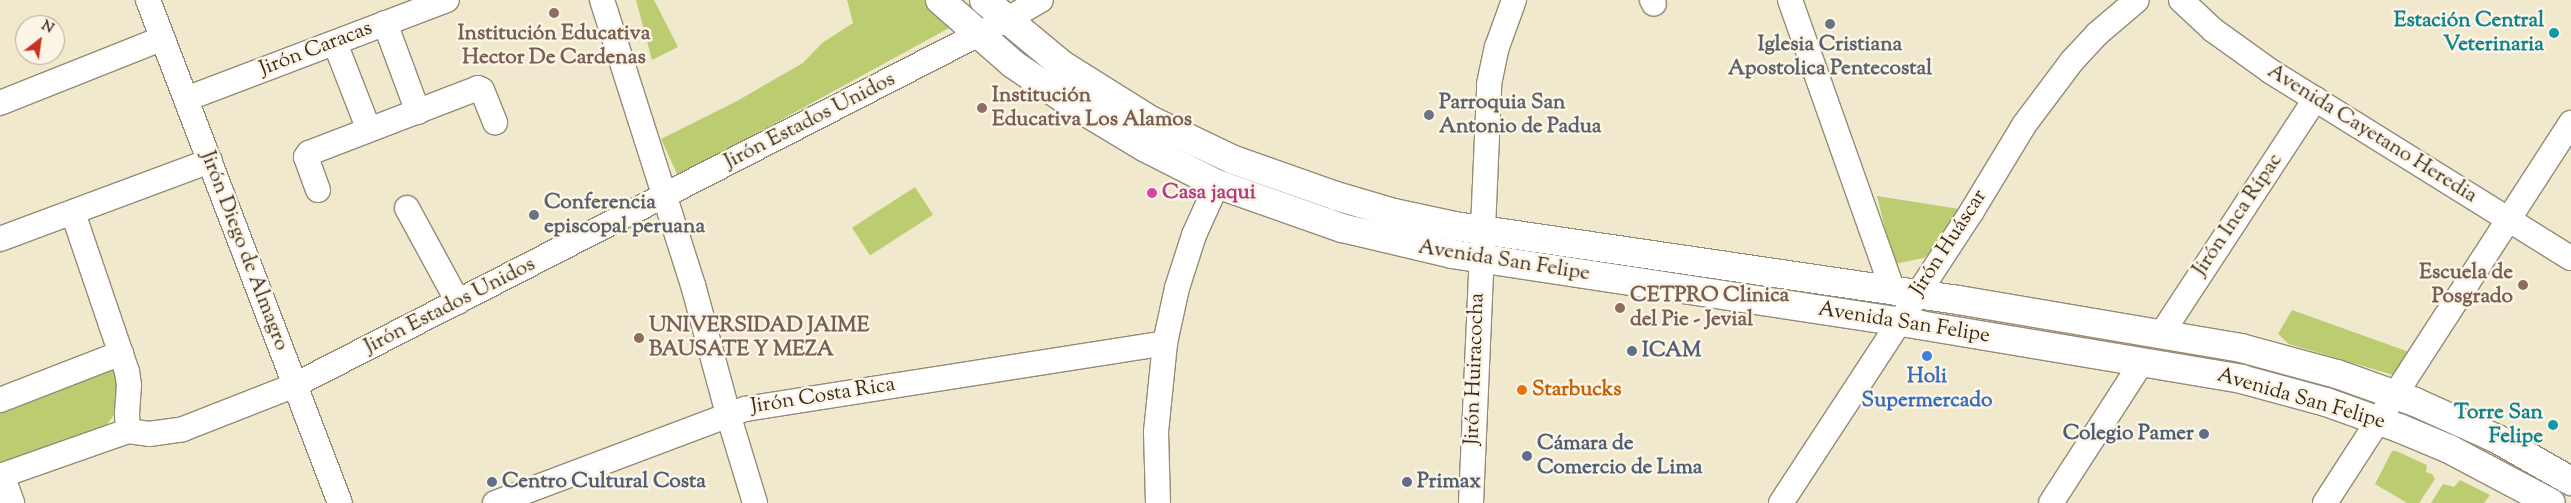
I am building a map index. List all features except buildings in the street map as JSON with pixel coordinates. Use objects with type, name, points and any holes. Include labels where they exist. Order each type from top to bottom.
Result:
[{"type":"main road","name":"Avenida San Felipe","points":[[940,0],[1013,64],[1103,123],[1183,168],[1216,184],[1342,228],[1407,245],[1480,258],[1898,322],[2193,370],[2279,388],[2379,420],[2449,449],[2551,503]]},
{"type":"main road","name":"Avenida San Felipe","points":[[984,0],[1006,20],[1086,82],[1150,120],[1234,160],[1281,178],[1394,213],[1482,229],[2162,333],[2286,358],[2396,394],[2499,440],[2571,481]]},
{"type":"street","name":"Jirón Diego de Almagro","points":[[148,0],[340,503]]},
{"type":"street","name":"Jirón Caracas","points":[[186,99],[447,0]]},
{"type":"street","points":[[602,0],[693,285],[728,414],[755,503]]},
{"type":"street","name":"Jirón Estados Unidos","points":[[1,476],[128,431],[149,434],[183,430],[295,385],[1006,20],[1041,0]]},
{"type":"street","name":"Jirón Huiracocha","points":[[1470,503],[1489,84],[1497,47],[1514,0]]},
{"type":"street","points":[[1790,0],[1904,293]]},
{"type":"street","name":"Jirón Huáscar","points":[[1782,503],[1898,322],[1904,293],[2048,92],[2097,34],[2137,0]]},
{"type":"street","name":"Avenida Cayetano Heredia","points":[[2181,0],[2213,30],[2240,50],[2315,99],[2571,258]]},
{"type":"street","points":[[385,23],[418,112]]},
{"type":"street","points":[[0,104],[163,38]]},
{"type":"street","points":[[335,43],[368,130]]},
{"type":"street","points":[[318,190],[307,154],[368,130],[478,88],[482,90],[495,122]]},
{"type":"street","name":"Jirón Inca Rípac","points":[[2162,333],[2315,99]]},
{"type":"street","points":[[2325,503],[2510,220],[2571,123]]},
{"type":"street","points":[[0,239],[210,161]]},
{"type":"street","points":[[1158,503],[1156,432],[1165,343],[1177,288],[1194,235],[1216,184]]},
{"type":"street","points":[[407,208],[458,302]]},
{"type":"street","points":[[72,213],[121,353],[129,386],[128,431]]},
{"type":"street","name":"Jirón Costa Rica","points":[[495,503],[728,414],[824,395],[1165,343]]},
{"type":"street","points":[[0,400],[121,353]]},
{"type":"street","points":[[2051,503],[2142,362]]},
{"type":"street","points":[[1,476],[12,503]]},
{"type":"green space","points":[[636,0],[654,0],[678,47],[652,60]]},
{"type":"green space","points":[[847,0],[925,0],[951,27],[678,176],[661,139],[737,101],[803,63],[822,43],[853,23]]},
{"type":"green space","points":[[915,187],[933,215],[870,256],[852,228]]},
{"type":"green space","points":[[1877,196],[1972,211],[1924,258],[1894,264]]},
{"type":"green space","points":[[2292,310],[2412,353],[2393,375],[2289,344],[2278,334]]},
{"type":"green space","points":[[116,357],[119,408],[106,426],[0,467],[0,401]]},
{"type":"green space","points":[[2392,451],[2427,465],[2426,472],[2432,474],[2435,479],[2419,503],[2407,503],[2375,484]]},
{"type":"green space","points":[[2460,480],[2490,495],[2484,503],[2431,503],[2443,484],[2454,487]]},
{"type":"place","name":"Institución Educativa Hector De Cardenas","points":[[554,13]]},
{"type":"place","name":"Iglesia Cristiana Apostolica Pentecostal","points":[[1830,24]]},
{"type":"place","name":"Estación Central Veterinaria","points":[[2554,33]]},
{"type":"place","name":"Institución Educativa Los Alamos","points":[[982,108]]},
{"type":"place","name":"Parroquia San Antonio de Padua","points":[[1429,115]]},
{"type":"place","name":"Casa jaqui","points":[[1152,193]]},
{"type":"place","name":"Conferencia episcopal peruana","points":[[534,215]]},
{"type":"place","name":"Escuela de Posgrado","points":[[2523,285]]},
{"type":"place","name":"CETPRO Clinica del Pie - Jevial","points":[[1620,308]]},
{"type":"place","name":"UNIVERSIDAD JAIME BAUSATE Y MEZA","points":[[639,338]]},
{"type":"place","name":"ICAM","points":[[1632,351]]},
{"type":"place","name":"Holi Supermercado","points":[[1927,356]]},
{"type":"place","name":"Starbucks","points":[[1522,390]]},
{"type":"place","name":"Torre San Felipe","points":[[2553,425]]},
{"type":"place","name":"Colegio Pamer","points":[[2204,434]]},
{"type":"place","name":"Cámara de Comercio de Lima","points":[[1527,456]]},
{"type":"place","name":"Centro Cultural Costa","points":[[492,482]]},
{"type":"place","name":"Primax","points":[[1407,482]]}]
